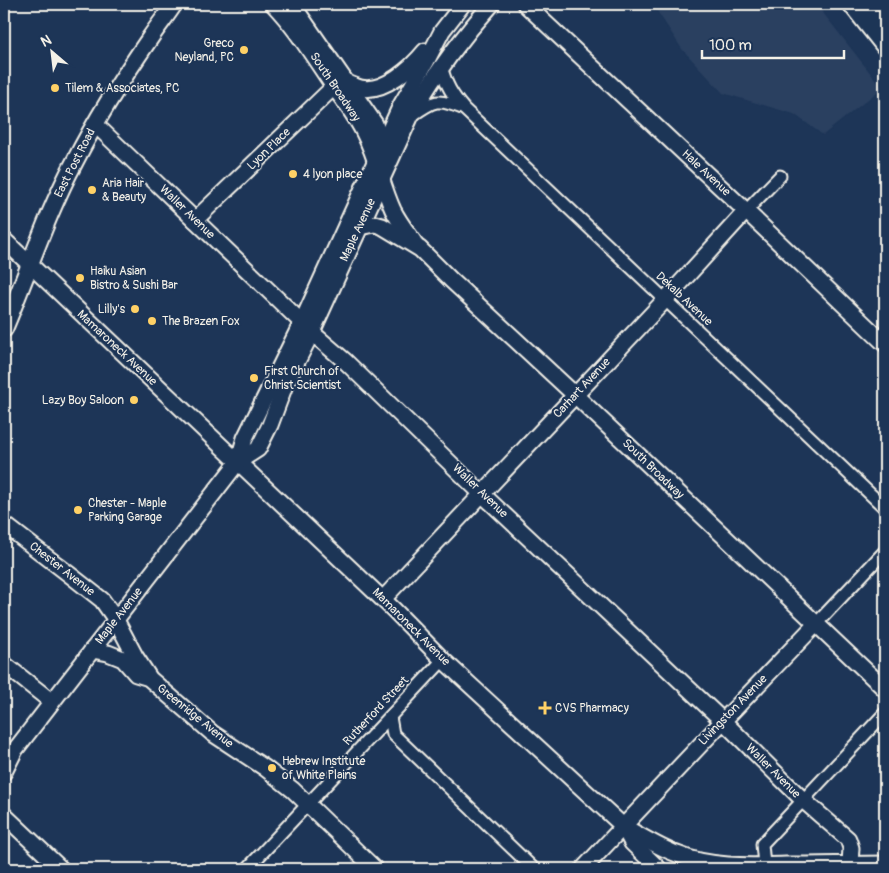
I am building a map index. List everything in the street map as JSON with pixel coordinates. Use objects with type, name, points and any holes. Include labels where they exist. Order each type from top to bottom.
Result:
[{"type":"main road","points":[[851,4],[885,47]]},
{"type":"main road","points":[[869,4],[885,23]]},
{"type":"main road","name":"East Post Road","points":[[4,329],[65,181],[95,124],[159,24],[174,6]]},
{"type":"street","name":"South Broadway","points":[[273,4],[284,15],[308,47],[315,60],[341,82],[362,129],[394,211],[420,250],[885,689]]},
{"type":"street","name":"South Broadway","points":[[292,4],[341,82],[375,124],[382,146],[382,179]]},
{"type":"street","name":"Maple Avenue","points":[[307,327],[375,161],[401,106],[442,31],[464,4]]},
{"type":"street","name":"Maple Avenue","points":[[4,772],[15,750],[238,462],[245,438],[307,327],[359,228],[411,116],[441,66],[460,40],[492,4]]},
{"type":"street","name":"Hale Avenue","points":[[525,4],[885,344]]},
{"type":"street","points":[[341,82],[364,89],[383,85],[408,69],[442,31]]},
{"type":"street","name":"Dekalb Avenue","points":[[441,66],[449,90],[464,109],[885,508]]},
{"type":"street","name":"Lyon Place","points":[[195,220],[341,82]]},
{"type":"street","name":"Dekalb Avenue","points":[[411,116],[427,105],[444,101],[464,109]]},
{"type":"street","name":"Waller Avenue","points":[[95,124],[482,494],[722,720],[803,800],[848,839],[851,848],[850,864]]},
{"type":"street","name":"Carhart Avenue","points":[[383,599],[780,176]]},
{"type":"street","name":"South Broadway","points":[[359,228],[375,224],[382,226],[420,250]]},
{"type":"street","name":"Mamaroneck Avenue","points":[[4,240],[383,599],[443,660],[623,826],[678,855],[708,862],[764,866],[885,864]]},
{"type":"street","name":"Chester Avenue","points":[[4,524],[102,600],[116,620]]},
{"type":"street","name":"Livingston Avenue","points":[[582,869],[885,551]]},
{"type":"street","points":[[116,620],[116,643],[123,659]]},
{"type":"street","name":"Greenridge Avenue","points":[[116,620],[135,656],[150,679],[212,733],[293,790],[375,869]]},
{"type":"street","name":"Greenridge Avenue","points":[[92,650],[108,653],[123,659],[136,674],[150,679]]},
{"type":"street","name":"Rutherford Street","points":[[247,869],[443,660]]},
{"type":"street","points":[[4,664],[52,702]]},
{"type":"street","points":[[764,866],[762,844],[885,713]]},
{"type":"street","points":[[390,717],[392,734],[534,869]]},
{"type":"street","points":[[4,815],[61,869]]},
{"type":"street","points":[[623,826],[632,843],[659,869]]},
{"type":"street","points":[[670,851],[682,869]]},
{"type":"shaded area","points":[[649,4],[816,4],[882,88],[823,135],[794,114],[723,93],[682,49],[654,6]]},
{"type":"place","name":"Greco Neyland, PC","points":[[244,50]]},
{"type":"place","name":"Tilem & Associates, PC","points":[[55,88]]},
{"type":"place","name":"4 lyon place","points":[[293,174]]},
{"type":"place","name":"Aria Hair & Beauty","points":[[92,190]]},
{"type":"place","name":"Haiku Asian Bistro & Sushi Bar","points":[[80,278]]},
{"type":"place","name":"Lilly's","points":[[135,309]]},
{"type":"place","name":"The Brazen Fox","points":[[152,321]]},
{"type":"place","name":"First Church of Christ Scientist","points":[[254,378]]},
{"type":"place","name":"Lazy Boy Saloon","points":[[134,400]]},
{"type":"place","name":"Chester - Maple Parking Garage","points":[[78,510]]},
{"type":"place","name":"CVS Pharmacy","points":[[545,708]]},
{"type":"place","name":"Hebrew Institute of White Plains","points":[[272,768]]}]
